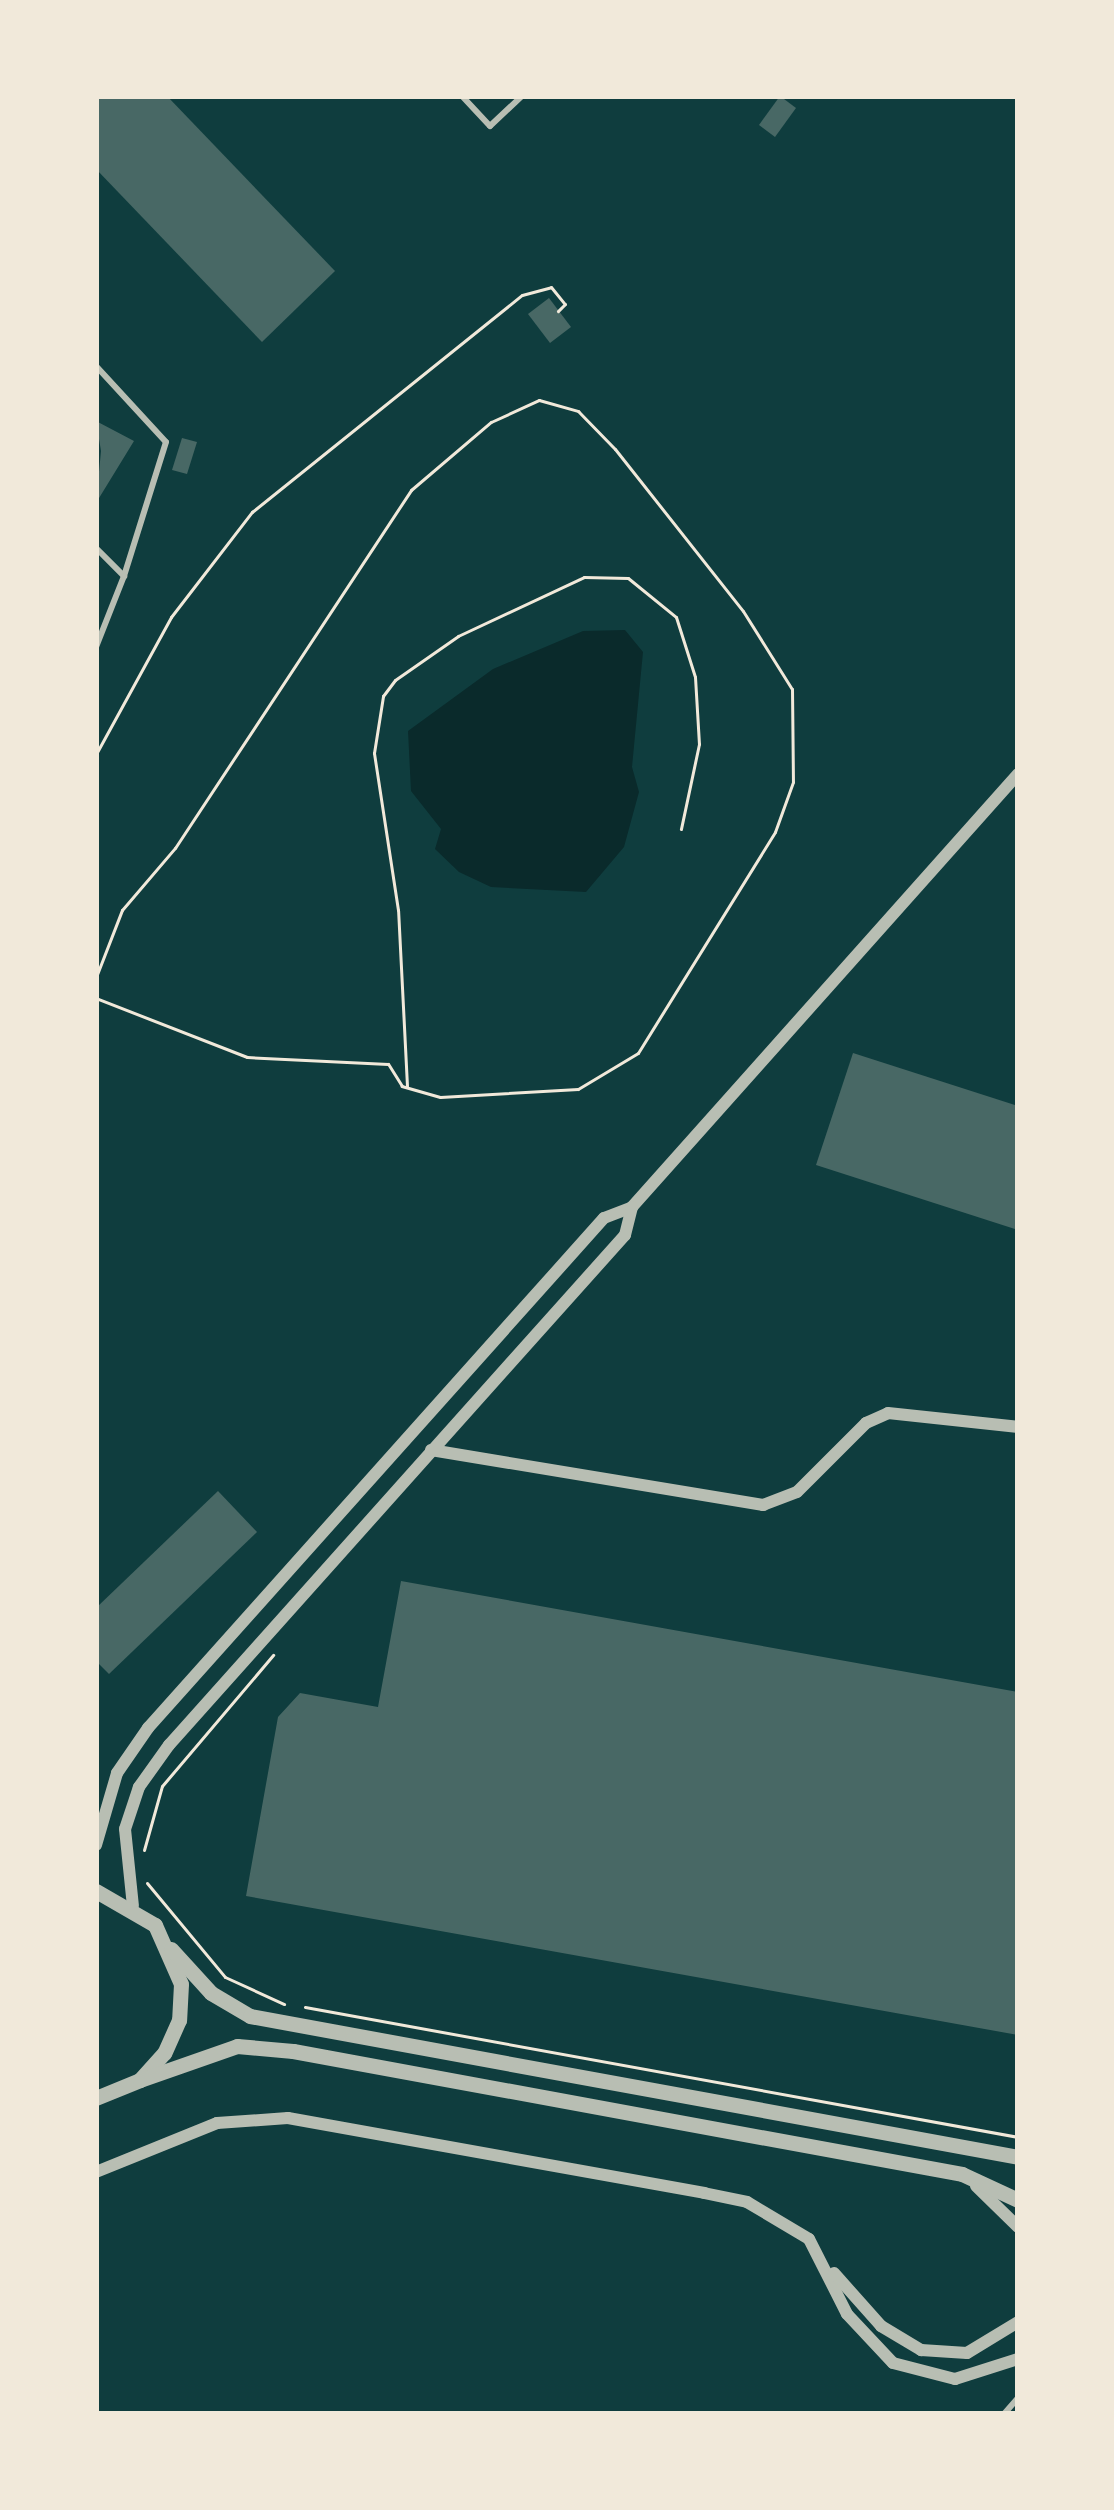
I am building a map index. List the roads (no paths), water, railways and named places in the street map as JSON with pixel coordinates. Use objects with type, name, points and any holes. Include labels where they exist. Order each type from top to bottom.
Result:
[{"type":"street","points":[[96,1811],[148,1728],[604,1218],[632,1207],[1018,774]]},
{"type":"street","points":[[133,1906],[125,1829],[139,1787],[625,1235],[632,1207]]},
{"type":"street","points":[[431,1450],[763,1505],[796,1492],[866,1423],[887,1413],[1018,1427]]},
{"type":"street","points":[[96,1845],[111,1790]]},
{"type":"street","points":[[96,1891],[133,1906],[211,1993],[250,2017],[1018,2157]]},
{"type":"street","points":[[140,2080],[164,2053],[178,2020],[181,1984],[171,1949]]},
{"type":"street","points":[[96,2098],[237,2046],[293,2051],[962,2174],[1018,2200]]},
{"type":"street","points":[[96,2172],[217,2123],[288,2118],[747,2202],[809,2239],[881,2326],[921,2350],[968,2353],[1018,2322]]},
{"type":"street","points":[[962,2174],[1018,2227]]},
{"type":"street","points":[[830,2269],[847,2314],[893,2363],[955,2379],[1018,2359]]},
{"type":"lane","points":[[463,96],[490,126],[522,96]]},
{"type":"lane","points":[[96,366],[166,442],[96,647]]},
{"type":"lane","points":[[96,548],[124,576]]},
{"type":"lane","points":[[1004,2414],[1018,2398]]},
{"type":"water","points":[[625,630],[643,652],[632,767],[639,792],[624,847],[586,892],[491,887],[459,872],[435,849],[441,829],[411,791],[408,731],[493,669],[583,631]]}]
